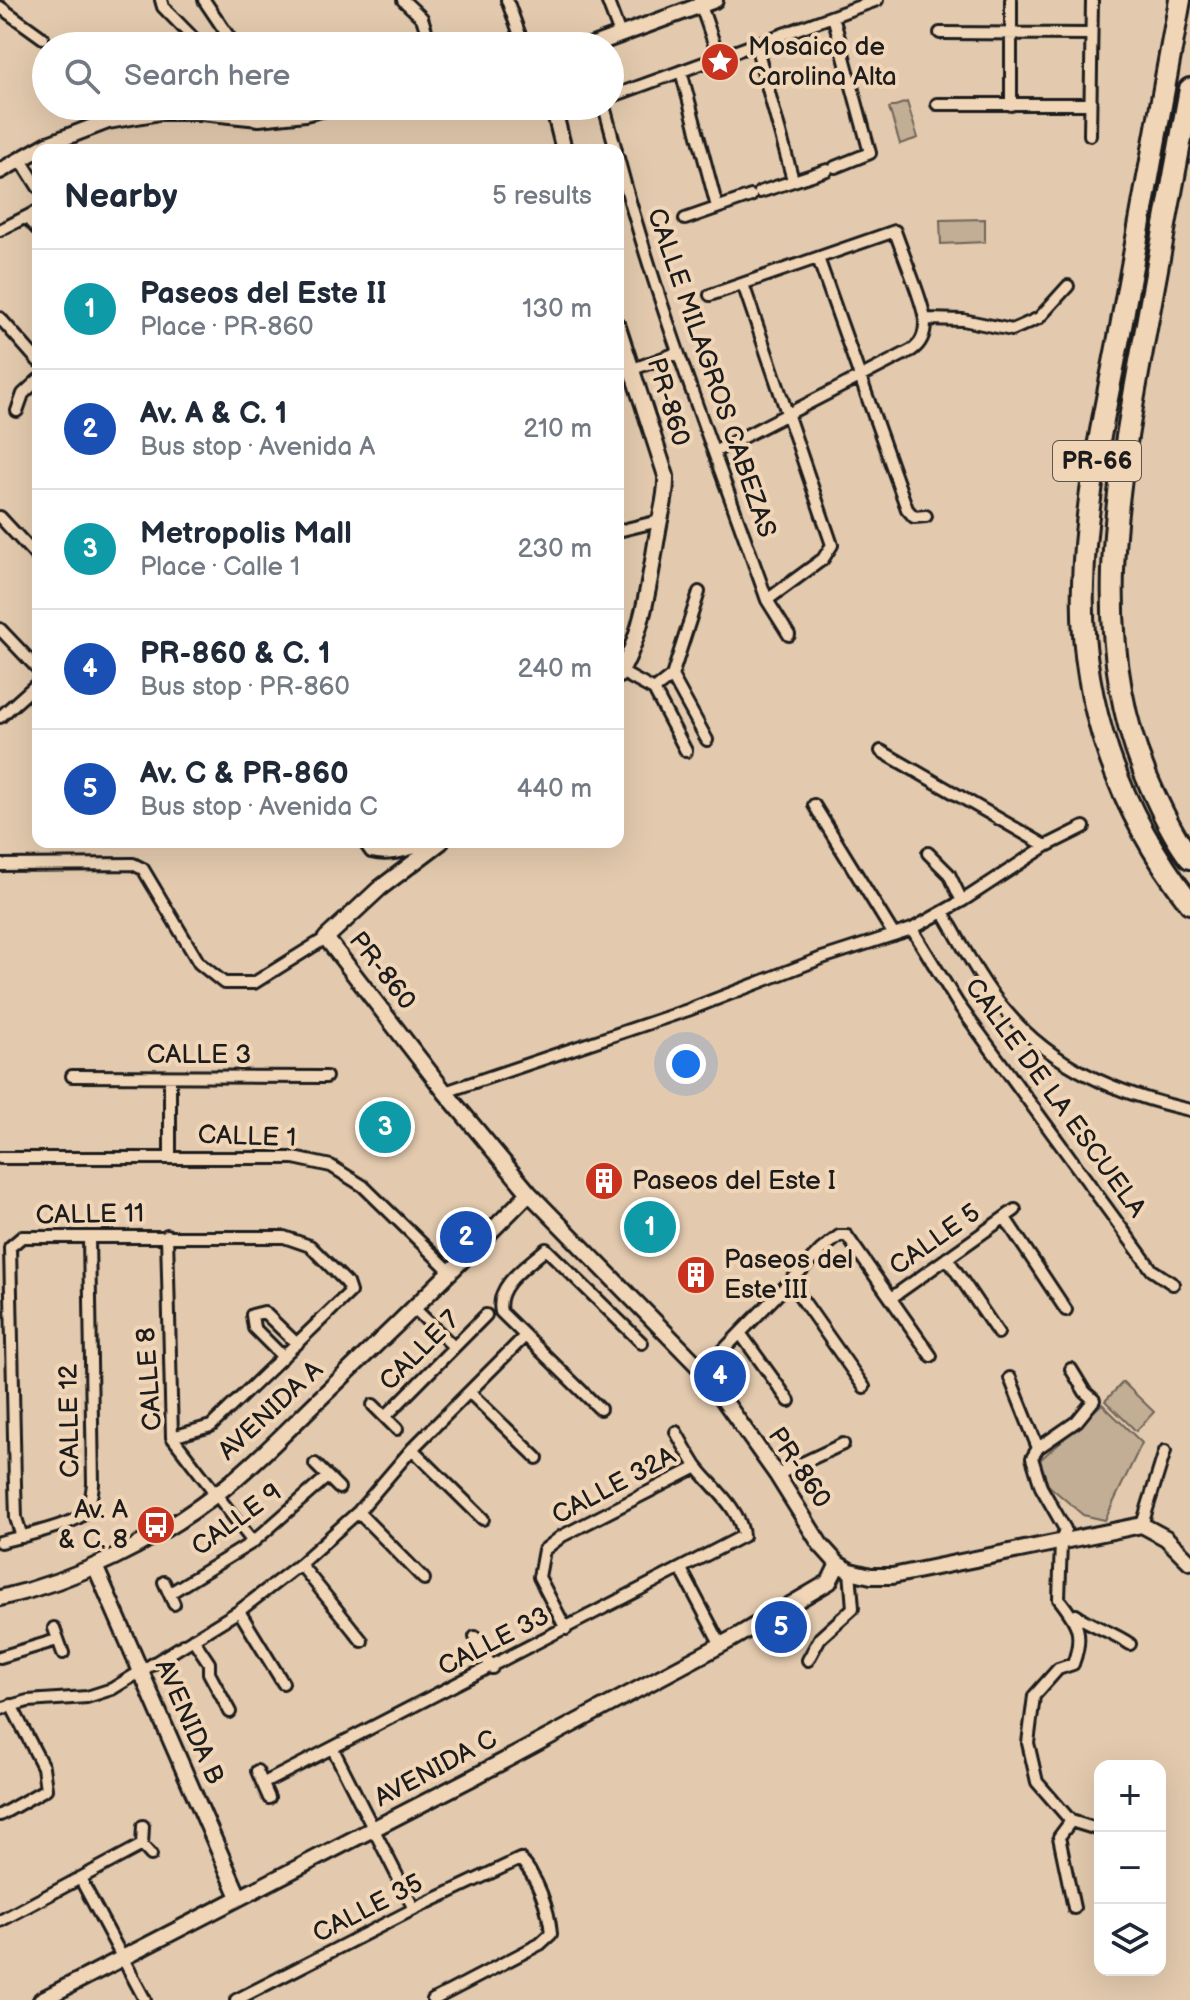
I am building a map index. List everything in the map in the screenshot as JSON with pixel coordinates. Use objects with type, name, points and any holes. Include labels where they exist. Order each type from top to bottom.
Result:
[{"type":"highway","name":"PR-66","points":[[1180,0],[1097,461],[1086,542],[1083,605],[1085,647],[1093,699],[1113,769],[1138,825],[1190,903]]},
{"type":"highway","name":"PR-66","points":[[1190,89],[1118,486],[1111,567],[1115,645],[1130,730],[1154,794],[1190,858]]},
{"type":"street","points":[[161,0],[163,7],[187,32]]},
{"type":"street","points":[[204,0],[226,32]]},
{"type":"street","points":[[403,0],[422,18],[426,32]]},
{"type":"street","points":[[507,0],[519,32]]},
{"type":"street","points":[[607,0],[619,32]]},
{"type":"street","points":[[624,92],[877,0]]},
{"type":"street","points":[[1011,0],[1011,105]]},
{"type":"street","points":[[1090,135],[1092,0]]},
{"type":"street","points":[[624,32],[705,2],[719,58]]},
{"type":"street","points":[[0,7],[35,32]]},
{"type":"street","points":[[685,219],[870,153],[833,16]]},
{"type":"street","points":[[940,33],[1091,34]]},
{"type":"street","points":[[756,45],[793,180]]},
{"type":"street","points":[[681,71],[717,207]]},
{"type":"street","points":[[937,104],[1089,104]]},
{"type":"street","points":[[53,144],[114,120]]},
{"type":"street","points":[[556,120],[562,144]]},
{"type":"street","points":[[608,120],[614,144]]},
{"type":"street","points":[[1,169],[32,154]]},
{"type":"street","points":[[21,160],[32,177]]},
{"type":"street","name":"CALLE MILAGROS CABEZAS","points":[[624,181],[641,245],[677,353],[767,600],[789,635]]},
{"type":"street","points":[[0,230],[32,214]]},
{"type":"street","points":[[26,217],[32,224]]},
{"type":"street","points":[[710,295],[895,231],[926,319],[919,345],[714,452]]},
{"type":"street","points":[[818,258],[907,509],[914,517],[926,516]]},
{"type":"street","points":[[743,284],[832,545],[823,559],[767,600]]},
{"type":"street","points":[[926,319],[963,320],[1012,330],[1039,318],[1068,286]]},
{"type":"street","points":[[0,318],[32,354]]},
{"type":"street","points":[[627,363],[677,353]]},
{"type":"street","name":"PR-860","points":[[624,663],[645,607],[659,521],[667,495],[666,476],[627,363]]},
{"type":"street","points":[[17,411],[23,394],[32,386]]},
{"type":"street","points":[[0,517],[32,552]]},
{"type":"street","points":[[624,530],[659,521]]},
{"type":"street","points":[[654,690],[672,676],[699,592]]},
{"type":"street","points":[[0,629],[32,663]]},
{"type":"street","points":[[624,676],[654,690],[686,751]]},
{"type":"street","points":[[672,676],[707,740]]},
{"type":"street","points":[[0,717],[32,688]]},
{"type":"street","points":[[881,751],[1046,846]]},
{"type":"street","points":[[814,805],[894,935]]},
{"type":"street","points":[[445,1092],[688,1010],[822,958],[912,929],[962,901],[1046,846],[1084,827]]},
{"type":"street","points":[[368,848],[371,852],[388,856],[412,848]]},
{"type":"street","name":"PR-860","points":[[432,848],[380,888],[326,938],[445,1092],[529,1193],[703,1371],[777,1475],[820,1544],[844,1567]]},
{"type":"street","points":[[928,853],[949,874],[962,901]]},
{"type":"street","points":[[0,865],[133,864],[143,869],[199,963],[224,983],[254,983],[326,938]]},
{"type":"street","points":[[943,912],[1003,1009],[1038,1044],[1086,1076],[1115,1089],[1190,1110]]},
{"type":"street","name":"CALLE DE LA ESCUELA","points":[[912,929],[958,1004],[1152,1270],[1173,1284]]},
{"type":"street","name":"CALLE 3","points":[[72,1076],[326,1077]]},
{"type":"street","points":[[170,1077],[170,1158]]},
{"type":"street","name":"CALLE 1","points":[[0,1158],[294,1158],[331,1166],[363,1186],[451,1272]]},
{"type":"street","name":"AVENIDA A","points":[[0,1598],[95,1566],[162,1531],[216,1494],[415,1309],[529,1193]]},
{"type":"street","name":"CALLE 5","points":[[891,1298],[1015,1210]]},
{"type":"street","points":[[1005,1218],[1066,1310]]},
{"type":"street","name":"CALLE 8","points":[[167,1235],[172,1437],[253,1542]]},
{"type":"street","points":[[703,1371],[821,1250],[839,1236],[847,1236],[931,1356]]},
{"type":"street","name":"CALLE 11","points":[[22,1537],[16,1518],[10,1247],[22,1237],[284,1237],[310,1246],[350,1292],[297,1344]]},
{"type":"street","name":"CALLE 12","points":[[0,1542],[80,1516],[91,1501],[89,1238]]},
{"type":"street","points":[[600,1409],[501,1312],[499,1302],[502,1290],[546,1249],[642,1343]]},
{"type":"street","points":[[947,1258],[998,1333]]},
{"type":"street","points":[[790,1282],[864,1387]]},
{"type":"street","points":[[415,1309],[454,1347]]},
{"type":"street","points":[[172,1437],[211,1426],[297,1344],[264,1312],[252,1315],[254,1328],[283,1357]]},
{"type":"street","name":"CALLE 7","points":[[385,1417],[486,1315]]},
{"type":"street","points":[[740,1333],[789,1401]]},
{"type":"street","points":[[0,1815],[46,1789],[43,1767],[6,1707],[28,1701],[87,1697],[112,1689],[239,1611],[300,1564],[358,1512],[412,1449],[525,1336]]},
{"type":"street","points":[[1071,1369],[1085,1392],[1094,1400],[1077,1421],[1038,1448],[1032,1458],[1041,1487],[1065,1529],[1061,1542],[1059,1599],[1078,1622],[1079,1648],[1073,1664],[1058,1669],[1034,1696],[1028,1743],[1037,1782],[1071,1821],[1094,1828]]},
{"type":"street","points":[[1010,1378],[1038,1448]]},
{"type":"street","points":[[469,1392],[537,1458]]},
{"type":"street","points":[[373,1405],[397,1429]]},
{"type":"street","points":[[676,1432],[697,1467]]},
{"type":"street","points":[[777,1475],[843,1444]]},
{"type":"street","points":[[412,1449],[483,1519]]},
{"type":"street","points":[[1142,1525],[1165,1451]]},
{"type":"street","points":[[315,1464],[339,1488]]},
{"type":"street","name":"CALLE 33","points":[[264,1783],[743,1536],[742,1527],[722,1496],[697,1467]]},
{"type":"street","name":"CALLE 32A","points":[[566,1629],[539,1577],[544,1550],[562,1536],[697,1467]]},
{"type":"street","name":"CALLE 9","points":[[164,1582],[172,1598],[253,1542],[327,1477]]},
{"type":"street","points":[[358,1512],[424,1579]]},
{"type":"street","points":[[844,1567],[871,1576],[892,1576],[1142,1525],[1166,1538],[1190,1562]]},
{"type":"street","points":[[300,1564],[362,1641]]},
{"type":"street","name":"AVENIDA B","points":[[95,1566],[239,1897]]},
{"type":"street","points":[[808,1660],[820,1638],[853,1608],[844,1567]]},
{"type":"street","name":"AVENIDA C","points":[[47,1999],[721,1645],[829,1582],[844,1567]]},
{"type":"street","points":[[681,1569],[721,1645]]},
{"type":"street","points":[[1067,1609],[1099,1629],[1117,1634],[1130,1644]]},
{"type":"street","points":[[239,1611],[283,1683]]},
{"type":"street","points":[[54,1628],[63,1653]]},
{"type":"street","points":[[475,1637],[492,1668]]},
{"type":"street","points":[[193,1639],[209,1663],[209,1673],[230,1712]]},
{"type":"street","points":[[0,1657],[57,1640]]},
{"type":"street","points":[[333,1749],[414,1909]]},
{"type":"street","points":[[257,1771],[269,1798]]},
{"type":"street","points":[[1071,1821],[1059,1837],[1074,1908]]},
{"type":"street","points":[[143,1826],[142,1845],[151,1855]]},
{"type":"street","points":[[0,1921],[142,1845]]},
{"type":"street","name":"CALLE 35","points":[[236,2000],[520,1859],[531,1871],[551,1934],[540,1944],[433,2000]]},
{"type":"street","points":[[80,1878],[145,2000]]},
{"type":"shaded area","points":[[907,102],[918,138],[900,144],[889,108]]},
{"type":"shaded area","points":[[985,219],[985,242],[941,244],[940,220]]},
{"type":"shaded area","points":[[1123,1382],[1154,1412],[1136,1431],[1105,1401]]},
{"type":"shaded area","points":[[1102,1404],[1142,1443],[1105,1520],[1083,1515],[1048,1485],[1040,1460]]},
{"type":"place","name":"Mosaico de Carolina Alta","points":[[720,62]]},
{"type":"place","name":"Metropolis Mall","points":[[385,1127]]},
{"type":"place","name":"Paseos del Este I","points":[[604,1181]]},
{"type":"place","name":"Paseos del Este II","points":[[650,1227]]},
{"type":"place","name":"Av. A & C. 1","points":[[466,1237]]},
{"type":"place","name":"Paseos del Este III","points":[[696,1275]]},
{"type":"place","name":"PR-860 & C. 1","points":[[720,1376]]},
{"type":"place","name":"Av. A & C. 8","points":[[156,1525]]},
{"type":"place","name":"Av. C & PR-860","points":[[781,1627]]}]
